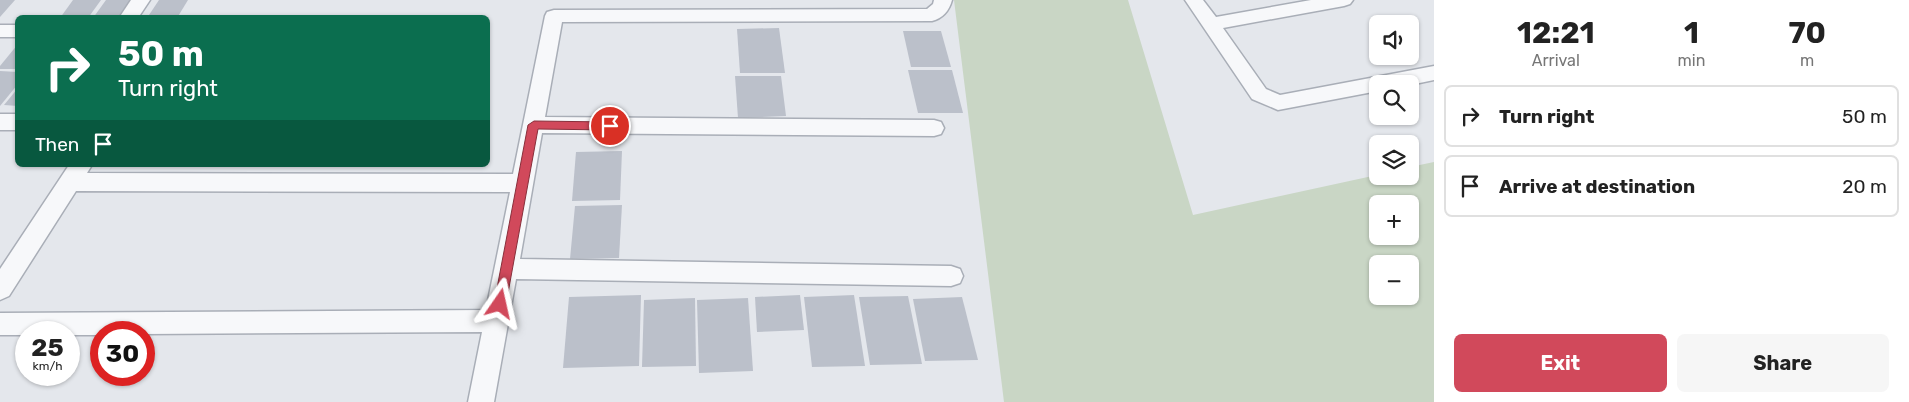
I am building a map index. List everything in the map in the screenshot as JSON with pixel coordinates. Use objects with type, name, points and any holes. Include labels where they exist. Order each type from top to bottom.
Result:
[{"type":"street","points":[[130,15],[141,0]]},
{"type":"street","points":[[481,402],[554,16],[932,15],[941,7],[942,0]]},
{"type":"street","points":[[1194,0],[1259,94],[1271,102],[1278,103],[1369,86]]},
{"type":"street","points":[[1212,24],[1344,0]]},
{"type":"street","points":[[0,31],[15,31]]},
{"type":"street","points":[[1419,76],[1434,73]]},
{"type":"street","points":[[0,122],[15,122]]},
{"type":"street","points":[[534,125],[934,128]]},
{"type":"street","points":[[0,289],[76,174],[523,183]]},
{"type":"street","points":[[506,269],[951,276]]},
{"type":"street","points":[[0,324],[497,321]]},
{"type":"green space","points":[[954,0],[1128,0],[1193,215],[1369,177],[1369,185],[1419,185],[1419,165],[1434,162],[1434,402],[1004,402]]},
{"type":"building","points":[[0,0],[15,0],[0,17]]},
{"type":"building","points":[[73,0],[101,0],[90,15],[62,15]]},
{"type":"building","points":[[106,0],[135,0],[124,15],[95,15]]},
{"type":"building","points":[[159,0],[188,0],[179,15],[149,15]]},
{"type":"building","points":[[779,28],[785,73],[740,73],[737,29]]},
{"type":"building","points":[[903,31],[941,31],[951,67],[911,67]]},
{"type":"building","points":[[15,48],[15,69],[0,69],[0,66]]},
{"type":"building","points":[[908,70],[952,70],[963,113],[918,113]]},
{"type":"building","points":[[0,71],[15,72],[15,88],[0,106]]},
{"type":"building","points":[[735,76],[781,76],[786,116],[738,118]]},
{"type":"building","points":[[15,92],[15,106],[4,105]]},
{"type":"building","points":[[622,151],[620,200],[572,201],[576,152]]},
{"type":"building","points":[[622,205],[619,258],[570,259],[575,206]]},
{"type":"building","points":[[641,295],[639,366],[563,368],[569,297]]},
{"type":"building","points":[[800,295],[804,330],[757,332],[755,297]]},
{"type":"building","points":[[854,295],[865,366],[812,367],[804,297]]},
{"type":"building","points":[[908,296],[922,364],[870,365],[859,297]]},
{"type":"building","points":[[962,297],[978,360],[925,361],[913,299]]},
{"type":"building","points":[[695,298],[696,366],[642,367],[644,300]]},
{"type":"building","points":[[748,298],[753,371],[699,373],[697,300]]},
{"type":"route","points":[[500,304],[534,125],[610,126]]}]
